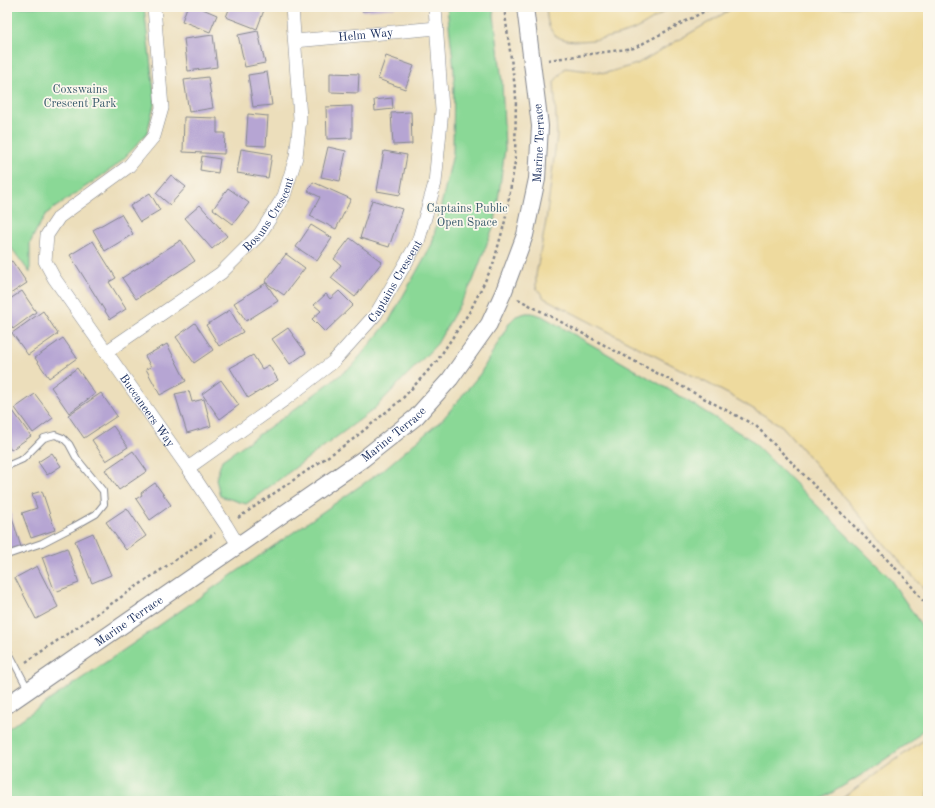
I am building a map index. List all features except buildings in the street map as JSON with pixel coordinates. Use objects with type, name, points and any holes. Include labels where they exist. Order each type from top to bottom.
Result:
[{"type":"street","name":"Buccaneers Way","points":[[154,7],[162,108],[154,136],[129,166],[59,217],[47,235],[45,261],[54,278],[188,468],[238,545]]},
{"type":"street","name":"Bosuns Crescent","points":[[106,352],[221,273],[260,234],[284,196],[296,157],[300,118],[292,7]]},
{"type":"street","name":"Captains Crescent","points":[[188,468],[284,400],[333,362],[376,314],[418,242],[435,183],[442,110],[435,7]]},
{"type":"street","name":"Marine Terrace","points":[[7,706],[363,459],[416,417],[450,379],[489,324],[504,291],[525,235],[537,179],[540,126],[525,7]]},
{"type":"street","name":"Helm Way","points":[[295,41],[437,28]]},
{"type":"lane","points":[[7,466],[23,459],[44,438],[55,435],[63,438],[69,444],[77,459],[103,491],[104,504],[96,514],[73,527],[42,543],[7,555]]},
{"type":"lane","points":[[7,649],[29,690]]},
{"type":"path","points":[[242,515],[352,440],[402,399],[437,361],[470,311],[493,264],[505,221],[516,162],[516,95],[504,7]]},
{"type":"path","points":[[533,62],[634,48],[713,7]]},
{"type":"path","points":[[504,291],[756,426],[904,578],[928,607]]},
{"type":"path","points":[[28,661],[210,538]]},
{"type":"green space","name":"Coxswains Crescent Park","points":[[7,7],[144,7],[155,101],[147,133],[134,148],[116,166],[47,213],[30,243],[30,273],[7,242]]},
{"type":"green space","name":"Captains Public Open Space","points":[[447,7],[493,7],[502,81],[505,149],[495,222],[473,281],[437,344],[373,410],[246,504],[220,496],[216,479],[222,460],[287,415],[352,366],[389,321],[432,244],[453,154],[454,70]]},
{"type":"green space","points":[[526,313],[542,316],[663,386],[751,440],[888,576],[928,635],[928,725],[910,742],[868,771],[818,801],[7,801],[7,729],[134,643],[383,470],[443,419],[480,374],[510,322],[516,316]]},
{"type":"sand","points":[[546,7],[671,7],[631,31],[613,36],[579,41],[559,38],[553,33],[548,24]]},
{"type":"sand","points":[[735,7],[928,7],[928,594],[782,426],[728,394],[544,298],[536,287],[536,275],[546,221],[557,135],[554,82],[565,68],[606,73],[637,64]]},
{"type":"sand","points":[[928,737],[928,801],[838,801]]}]
